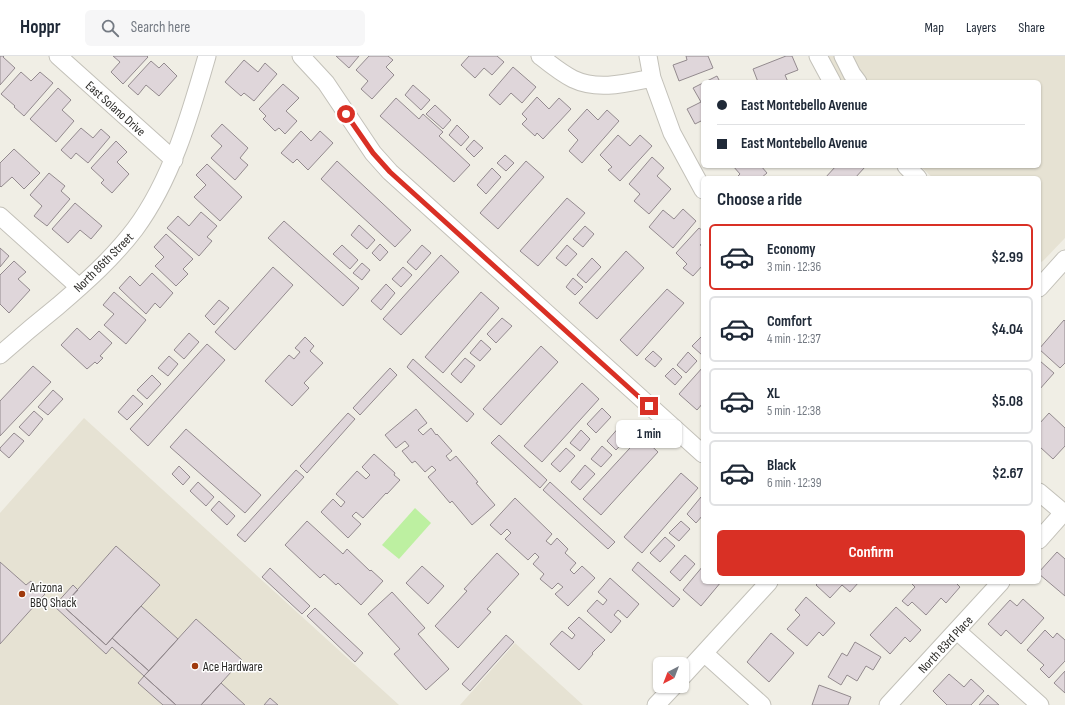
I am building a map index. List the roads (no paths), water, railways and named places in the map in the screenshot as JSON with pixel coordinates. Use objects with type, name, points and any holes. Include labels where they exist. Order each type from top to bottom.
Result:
[{"type":"street","name":"East Solano Drive","points":[[58,56],[174,160]]},
{"type":"street","name":"North 86th Street","points":[[0,355],[80,287],[110,259],[136,228],[156,196],[174,160],[207,56]]},
{"type":"street","points":[[301,56],[326,83],[373,153],[390,172],[701,452]]},
{"type":"street","points":[[540,56],[574,79],[594,85],[613,85],[652,78]]},
{"type":"street","points":[[648,56],[652,78],[672,133],[701,186]]},
{"type":"street","points":[[818,56],[831,80]]},
{"type":"street","points":[[843,56],[856,80]]},
{"type":"street","points":[[908,168],[917,176]]},
{"type":"street","points":[[0,216],[80,287]]},
{"type":"street","points":[[1041,286],[1065,259]]},
{"type":"street","points":[[1041,494],[1064,514],[1041,538]]},
{"type":"street","points":[[689,669],[767,584]]},
{"type":"street","name":"North 83rd Place","points":[[888,705],[999,584]]},
{"type":"street","points":[[957,631],[1040,705]]},
{"type":"street","points":[[704,653],[762,705]]},
{"type":"street","points":[[656,705],[667,693]]},
{"type":"place","name":"Arizona BBQ Shack","points":[[22,594]]},
{"type":"place","name":"Ace Hardware","points":[[195,666]]}]
